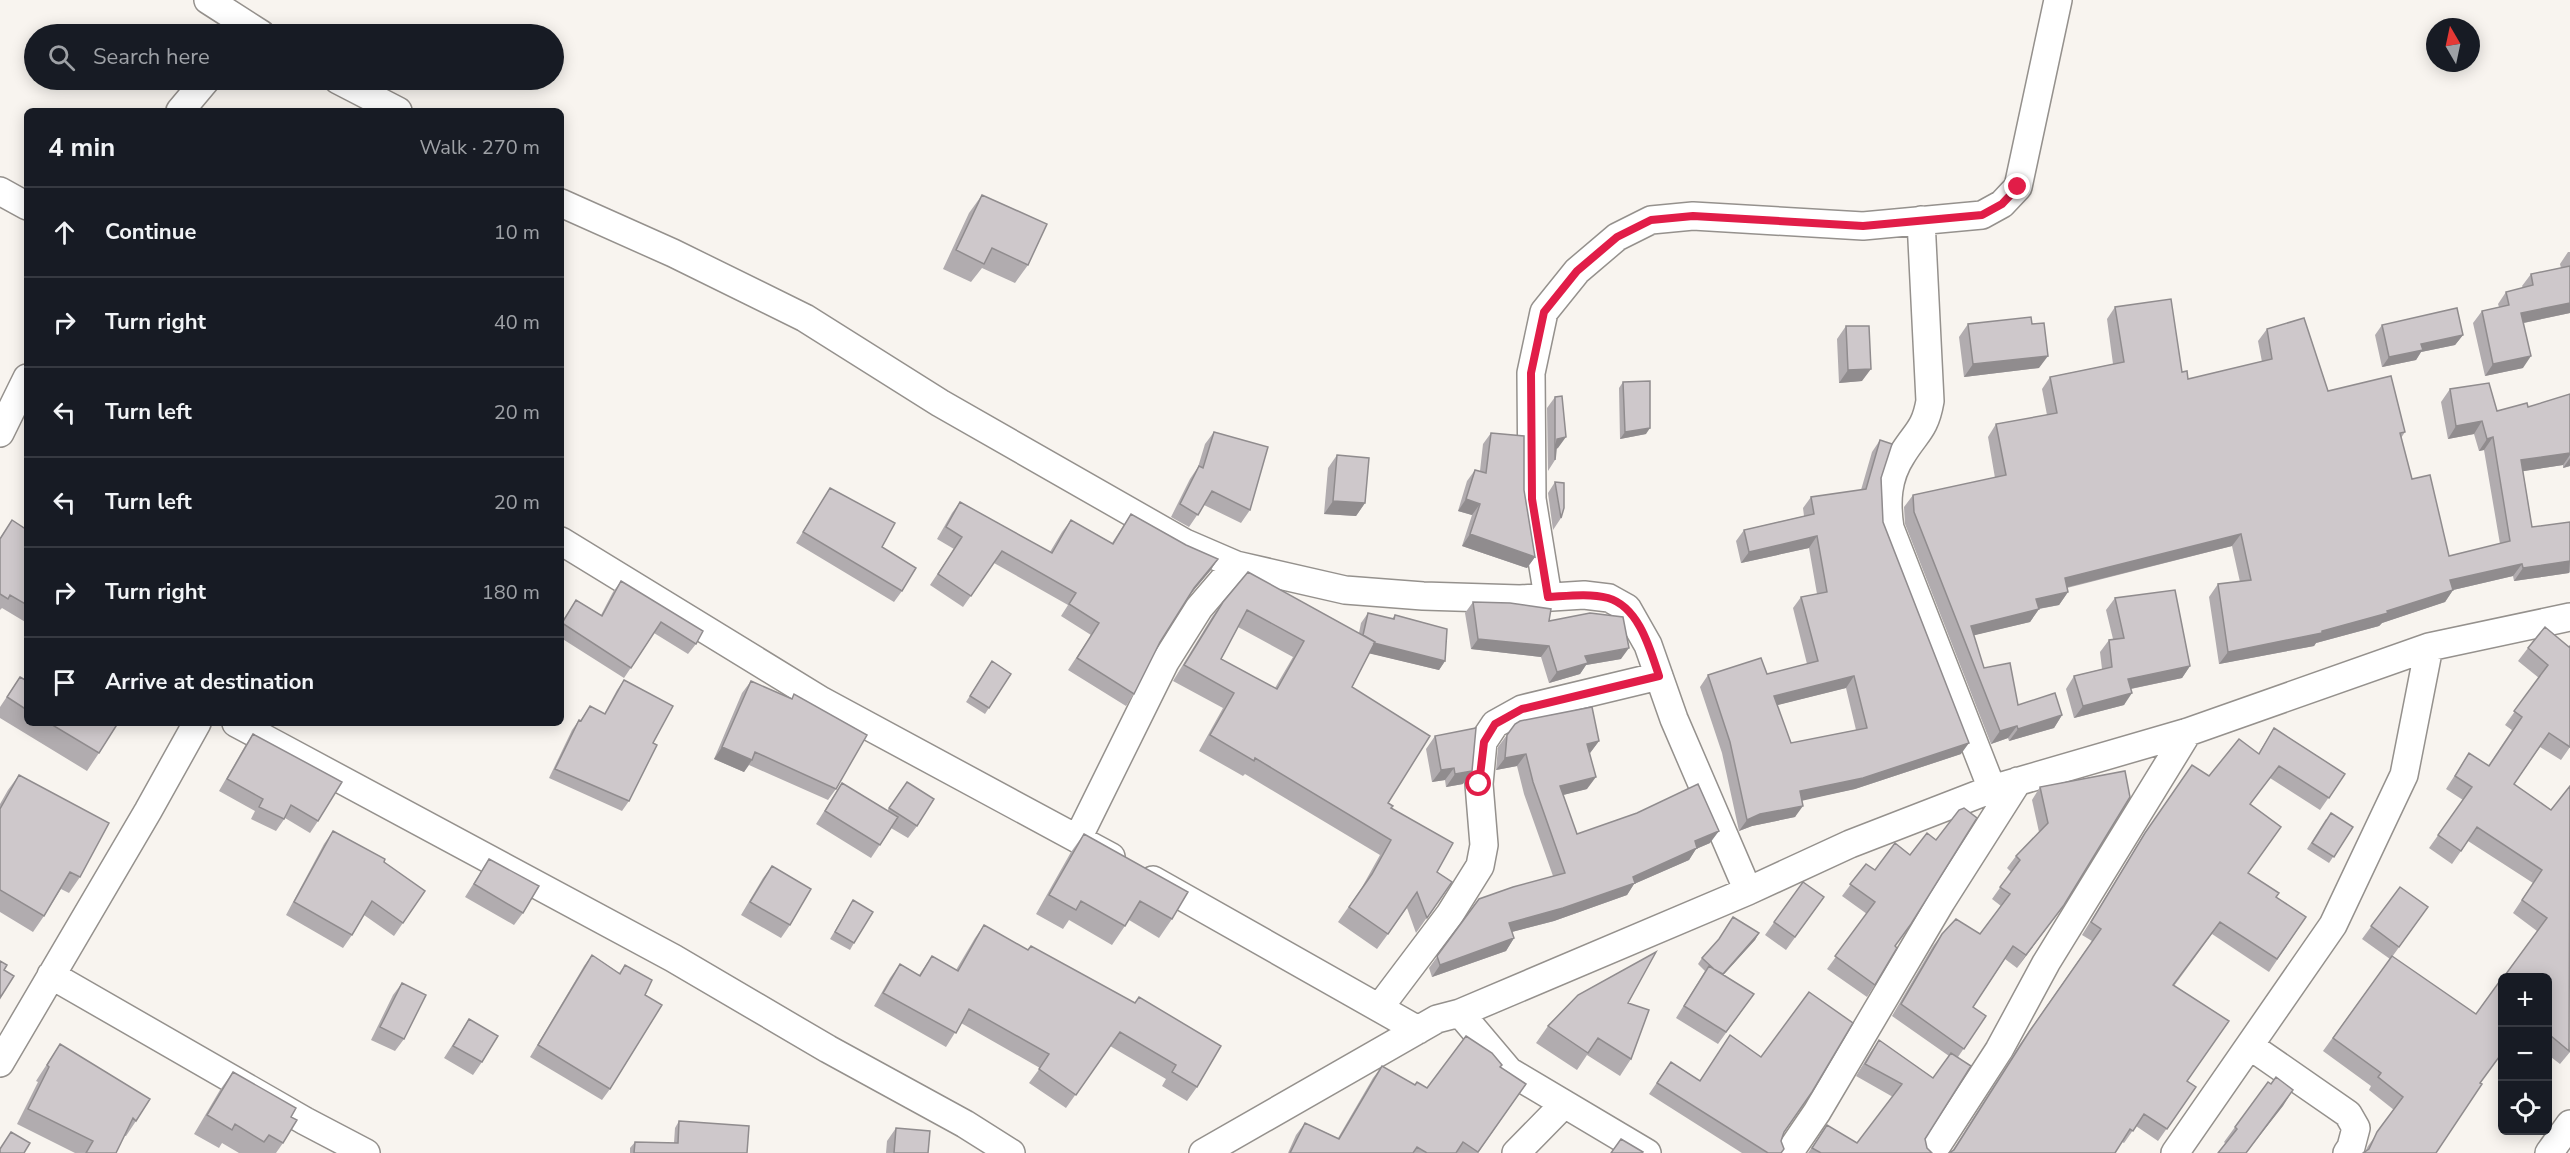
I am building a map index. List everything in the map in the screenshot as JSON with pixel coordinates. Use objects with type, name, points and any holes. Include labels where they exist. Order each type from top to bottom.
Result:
[{"type":"street","points":[[207,0],[228,24]]},
{"type":"street","points":[[1548,597],[1532,499],[1531,373],[1544,312],[1577,271],[1617,237],[1651,220],[1693,216],[1863,226],[1982,215],[2002,204],[2018,187],[2058,0]]},
{"type":"street","points":[[183,108],[198,90]]},
{"type":"street","points":[[357,90],[392,108]]},
{"type":"street","points":[[0,191],[24,204]]},
{"type":"street","points":[[564,204],[673,253],[805,318],[940,403],[1185,543],[1236,565],[1345,590],[1423,596],[1520,599],[1584,595],[1609,598],[1627,609],[1648,645],[1674,719],[1748,891]]},
{"type":"street","points":[[1921,220],[1930,401],[1927,421],[1901,456],[1890,483],[1886,502],[1890,528],[1992,789]]},
{"type":"street","points":[[0,433],[24,384]]},
{"type":"street","points":[[564,544],[822,701],[1078,838],[1418,1030]]},
{"type":"street","points":[[1078,838],[1165,662],[1199,608],[1236,565]]},
{"type":"street","points":[[1203,1153],[1437,1019],[1460,1013],[1748,891],[1850,844],[1992,789],[2188,732],[2428,647],[2570,617]]},
{"type":"street","points":[[2175,1153],[2333,925],[2404,775],[2428,647]]},
{"type":"street","points":[[1379,1008],[1450,914],[1480,866],[1484,845],[1479,784],[1482,752],[1484,742],[1495,724],[1522,709],[1659,676]]},
{"type":"street","points":[[0,1063],[195,726]]},
{"type":"street","points":[[242,726],[672,958],[828,1049],[965,1124],[1011,1153]]},
{"type":"street","points":[[1932,1153],[1999,1050],[2046,963],[2188,732]]},
{"type":"street","points":[[1789,1153],[1817,1113],[1941,902],[2018,782]]},
{"type":"street","points":[[51,975],[305,1121],[366,1153]]},
{"type":"street","points":[[1460,1013],[1509,1071],[1647,1153]]},
{"type":"street","points":[[2250,1046],[2348,1114],[2356,1128],[2347,1153]]},
{"type":"street","points":[[1515,1153],[1564,1104]]},
{"type":"street","points":[[2549,1153],[2570,1124]]},
{"type":"building","points":[[982,195],[1047,224],[1028,265],[992,248],[984,264],[956,250]]},
{"type":"building","points":[[2570,266],[2570,303],[2521,313],[2531,356],[2493,364],[2482,311],[2509,305],[2506,292],[2533,285],[2531,274]]},
{"type":"building","points":[[2171,299],[2182,372],[2187,371],[2188,379],[2272,359],[2267,329],[2304,318],[2328,391],[2391,376],[2405,432],[2400,433],[2412,479],[2430,475],[2449,556],[2510,541],[2493,437],[2487,439],[2482,421],[2456,426],[2450,389],[2489,383],[2497,411],[2527,403],[2528,407],[2570,394],[2570,453],[2521,460],[2532,527],[2570,522],[2570,561],[2523,568],[2522,564],[2450,580],[2453,590],[2387,611],[2388,613],[2322,631],[2322,633],[2228,652],[2218,584],[2251,580],[2241,534],[2065,578],[2068,592],[2036,599],[2039,609],[1971,626],[1984,668],[2010,663],[2018,705],[2055,693],[2062,715],[2018,729],[2017,726],[2000,731],[1914,512],[1913,495],[2006,475],[1996,424],[2057,413],[2050,377],[2124,362],[2115,307]]},
{"type":"building","points":[[2457,308],[2463,335],[2421,344],[2423,350],[2389,357],[2382,325]]},
{"type":"building","points":[[2031,317],[2032,324],[2044,323],[2048,356],[1973,364],[1968,324]]},
{"type":"building","points":[[1846,326],[1869,326],[1871,369],[1848,370]]},
{"type":"building","points":[[1650,381],[1650,428],[1625,432],[1623,382]]},
{"type":"building","points":[[1562,396],[1566,437],[1557,439],[1555,460],[1555,397]]},
{"type":"building","points":[[1214,432],[1268,447],[1250,510],[1212,491],[1198,515],[1180,504],[1199,466],[1203,468]]},
{"type":"building","points":[[1491,433],[1524,436],[1524,490],[1535,557],[1470,534],[1480,504],[1466,499],[1475,470],[1486,473]]},
{"type":"building","points":[[1880,440],[1892,444],[1881,478],[1883,522],[1969,743],[1863,778],[1800,791],[1803,806],[1760,814],[1747,820],[1730,742],[1708,675],[1761,658],[1767,674],[1818,661],[1801,597],[1827,592],[1817,536],[1749,552],[1744,530],[1814,514],[1811,497],[1866,489]],"holes":[[[1854,676],[1867,728],[1791,743],[1774,696]]]},
{"type":"building","points":[[1337,455],[1369,458],[1365,503],[1333,501]]},
{"type":"building","points":[[1555,482],[1564,483],[1564,508],[1561,518]]},
{"type":"building","points":[[830,488],[895,523],[882,547],[916,568],[902,591],[803,532]]},
{"type":"building","points":[[960,502],[1052,553],[1071,520],[1113,544],[1131,514],[1186,545],[1218,559],[1194,588],[1160,642],[1134,694],[1077,658],[1099,623],[1069,604],[1076,593],[1002,551],[971,596],[938,574],[962,537],[946,527]]},
{"type":"building","points":[[12,520],[24,528],[24,603],[10,595],[8,599],[0,594],[0,539]]},
{"type":"building","points":[[1248,572],[1375,642],[1352,687],[1430,736],[1388,803],[1393,806],[1391,808],[1453,843],[1437,872],[1452,882],[1427,918],[1417,892],[1388,934],[1349,907],[1372,874],[1391,840],[1255,758],[1254,761],[1210,735],[1234,693],[1184,665],[1223,602]],"holes":[[[1247,610],[1304,641],[1277,689],[1221,659]]]},
{"type":"building","points":[[621,581],[703,631],[696,644],[661,622],[631,668],[564,624],[564,620],[576,600],[602,616]]},
{"type":"building","points":[[2175,590],[2190,666],[2128,679],[2132,693],[2083,706],[2074,676],[2112,667],[2109,640],[2124,638],[2115,598]]},
{"type":"building","points":[[1473,602],[1510,603],[1551,609],[1549,621],[1590,613],[1623,617],[1629,648],[1585,656],[1588,663],[1557,672],[1549,646],[1478,639]]},
{"type":"building","points":[[1368,613],[1394,619],[1395,615],[1447,629],[1445,661],[1374,643],[1363,635]]},
{"type":"building","points":[[2545,627],[2570,646],[2570,747],[2549,733],[2514,784],[2551,810],[2570,786],[2569,1051],[2552,1037],[2552,973],[2507,973],[2547,918],[2522,900],[2542,870],[2477,827],[2461,851],[2438,835],[2472,787],[2455,776],[2469,753],[2489,766],[2522,717],[2514,711],[2548,665],[2528,648]]},
{"type":"building","points":[[992,661],[1011,674],[989,708],[970,696]]},
{"type":"building","points":[[20,677],[24,679],[24,708],[7,697]]},
{"type":"building","points":[[624,680],[673,706],[653,743],[657,745],[629,801],[555,769],[579,720],[581,721],[590,706],[605,714]]},
{"type":"building","points":[[751,681],[792,699],[794,694],[867,735],[836,789],[755,752],[752,760],[722,747]]},
{"type":"building","points":[[1592,707],[1599,741],[1587,744],[1596,777],[1560,786],[1577,834],[1637,813],[1698,784],[1719,831],[1695,841],[1697,848],[1633,877],[1635,883],[1563,908],[1509,923],[1514,938],[1440,965],[1437,956],[1479,899],[1565,873],[1533,782],[1526,754],[1505,758],[1507,735],[1520,721]]},
{"type":"building","points":[[54,726],[116,726],[99,753]]},
{"type":"building","points":[[1476,728],[1472,771],[1455,774],[1454,768],[1441,770],[1435,736]]},
{"type":"building","points":[[2274,728],[2345,774],[2329,798],[2279,766],[2250,804],[2281,827],[2248,873],[2279,893],[2276,897],[2306,917],[2277,959],[2220,922],[2173,985],[2229,1021],[2187,1081],[2196,1087],[2167,1129],[2144,1114],[2133,1131],[2130,1129],[2115,1153],[1949,1153],[1954,1150],[2029,1032],[2101,929],[2091,922],[2145,833],[2192,765],[2209,776],[2239,739],[2259,754]]},
{"type":"building","points":[[253,734],[342,782],[318,821],[291,805],[284,819],[259,807],[263,799],[227,779]]},
{"type":"building","points":[[2125,771],[2130,797],[2064,905],[2026,955],[2013,946],[1973,1007],[1986,1016],[1964,1049],[1901,1004],[1942,934],[1956,919],[1980,934],[2010,894],[2000,887],[2020,860],[2016,856],[2048,823],[2040,787]]},
{"type":"building","points":[[19,775],[109,823],[80,877],[70,872],[44,916],[0,890],[0,809]]},
{"type":"building","points":[[907,782],[934,799],[917,826],[889,808]]},
{"type":"building","points":[[842,783],[898,817],[880,845],[825,811]]},
{"type":"building","points":[[1964,808],[1977,818],[1895,946],[1897,948],[1875,985],[1835,956],[1875,902],[1850,884],[1866,864],[1875,870],[1895,843],[1910,855],[1927,833],[1936,840],[1959,810]]},
{"type":"building","points":[[2331,813],[2353,827],[2334,857],[2312,843]]},
{"type":"building","points":[[333,831],[385,859],[384,862],[425,891],[403,923],[372,901],[352,935],[294,902]]},
{"type":"building","points":[[1084,834],[1188,892],[1172,919],[1140,901],[1125,926],[1081,901],[1076,910],[1049,895]]},
{"type":"building","points":[[489,859],[539,886],[523,913],[474,884]]},
{"type":"building","points":[[772,866],[811,889],[790,925],[750,902]]},
{"type":"building","points":[[1803,882],[1824,897],[1795,937],[1774,922]]},
{"type":"building","points":[[2400,887],[2428,907],[2399,947],[2371,926]]},
{"type":"building","points":[[853,900],[873,912],[854,943],[835,932]]},
{"type":"building","points":[[1733,917],[1759,933],[1723,974],[1702,958],[1719,939]]},
{"type":"building","points":[[984,925],[1028,950],[1031,946],[1135,1003],[1139,997],[1221,1046],[1197,1087],[1172,1072],[1176,1065],[1120,1032],[1076,1095],[1039,1069],[1049,1054],[969,1009],[956,1033],[883,993],[900,964],[920,976],[932,956],[958,971]]},
{"type":"building","points":[[1656,952],[1628,1003],[1649,1010],[1631,1059],[1598,1038],[1588,1053],[1548,1026],[1578,995]]},
{"type":"building","points":[[592,955],[620,974],[625,965],[652,980],[645,995],[662,1005],[610,1089],[538,1045]]},
{"type":"building","points":[[2392,956],[2476,1014],[2498,984],[2498,1058],[2436,1153],[2363,1153],[2369,1149],[2377,1132],[2403,1097],[2378,1077],[2381,1073],[2333,1038]]},
{"type":"building","points":[[0,961],[7,965],[4,970],[14,976],[0,998]]},
{"type":"building","points":[[1709,966],[1754,994],[1726,1032],[1684,1006]]},
{"type":"building","points":[[402,983],[426,995],[404,1039],[380,1027]]},
{"type":"building","points":[[1809,992],[1853,1023],[1812,1092],[1784,1132],[1781,1141],[1784,1149],[1781,1153],[1768,1153],[1657,1083],[1671,1062],[1700,1081],[1730,1035],[1761,1057]]},
{"type":"building","points":[[469,1019],[498,1036],[482,1062],[453,1046]]},
{"type":"building","points":[[1466,1036],[1492,1053],[1502,1065],[1500,1067],[1526,1084],[1478,1152],[1463,1142],[1456,1153],[1427,1153],[1417,1147],[1413,1153],[1290,1153],[1305,1123],[1339,1139],[1382,1066],[1415,1085],[1417,1082],[1427,1088]]},
{"type":"building","points":[[1879,1040],[1933,1078],[1951,1053],[1971,1066],[1925,1139],[1927,1148],[1932,1153],[1821,1153],[1812,1148],[1827,1125],[1857,1143],[1902,1084],[1865,1064]]},
{"type":"building","points":[[60,1044],[150,1099],[136,1121],[133,1118],[116,1153],[86,1153],[93,1141],[28,1109],[49,1067],[47,1065]]},
{"type":"building","points":[[233,1072],[296,1108],[291,1117],[297,1120],[283,1143],[269,1135],[264,1142],[235,1124],[232,1130],[207,1115]]},
{"type":"building","points":[[2276,1077],[2293,1090],[2246,1153],[2218,1153],[2268,1082],[2271,1084]]},
{"type":"building","points":[[679,1121],[749,1126],[747,1153],[634,1153],[635,1142],[678,1143]]},
{"type":"building","points":[[896,1128],[930,1131],[928,1153],[894,1153]]},
{"type":"building","points":[[11,1132],[30,1143],[24,1153],[0,1153],[0,1149]]},
{"type":"building","points":[[1621,1139],[1643,1152],[1611,1153]]},
{"type":"route","points":[[1479,784],[1484,742],[1495,724],[1522,709],[1659,676],[1648,645],[1627,609],[1609,598],[1584,595],[1548,597],[1532,499],[1531,373],[1544,312],[1577,271],[1617,237],[1651,220],[1693,216],[1863,226],[1982,215],[2002,204],[2018,187]]}]
